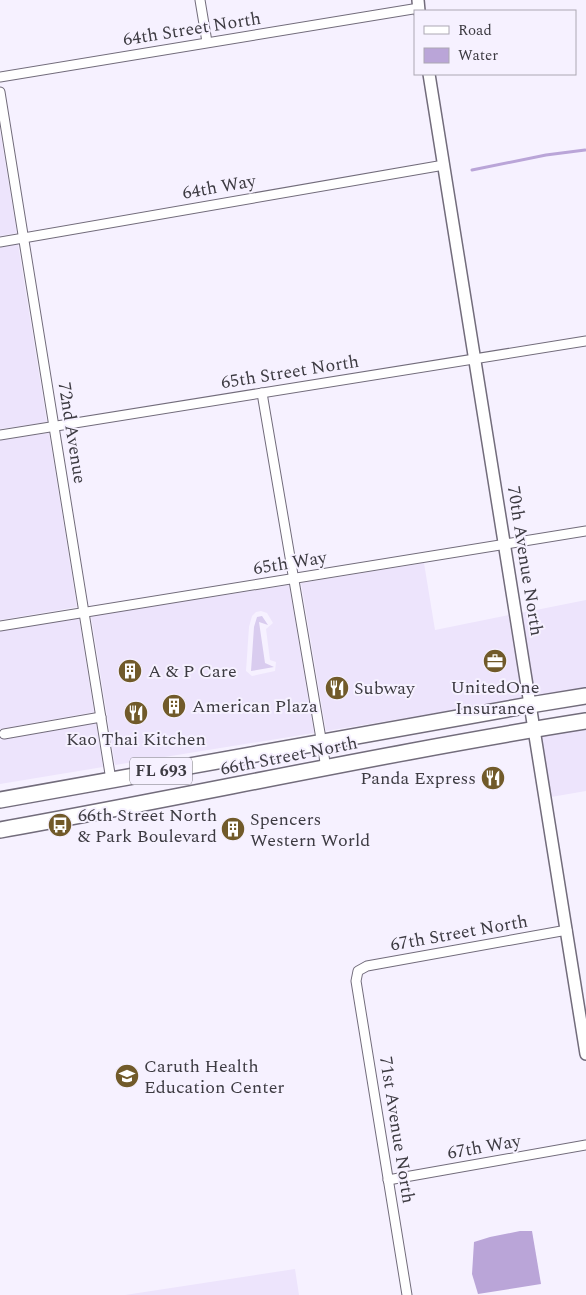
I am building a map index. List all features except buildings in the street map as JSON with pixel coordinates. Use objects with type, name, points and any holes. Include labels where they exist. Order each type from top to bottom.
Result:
[{"type":"main road","name":"66th Street North","points":[[0,800],[586,696]]},
{"type":"main road","name":"66th Street North","points":[[0,830],[534,729],[586,721]]},
{"type":"street","points":[[200,0],[207,42]]},
{"type":"street","name":"64th Street North","points":[[0,77],[419,6]]},
{"type":"street","name":"70th Avenue North","points":[[429,75],[586,1054]]},
{"type":"street","name":"72nd Avenue","points":[[0,92],[111,780]]},
{"type":"street","name":"64th Way","points":[[0,242],[444,165]]},
{"type":"street","name":"65th Street North","points":[[0,435],[586,341]]},
{"type":"street","points":[[262,393],[326,768]]},
{"type":"street","name":"65th Way","points":[[0,626],[586,531]]},
{"type":"street","points":[[4,734],[101,717]]},
{"type":"street","name":"67th Street North","points":[[358,970],[367,966],[567,930]]},
{"type":"street","name":"71st Avenue North","points":[[358,970],[356,981],[406,1295]]},
{"type":"street","name":"67th Way","points":[[388,1180],[586,1145]]},
{"type":"shaded area","points":[[0,130],[17,233],[0,236]]},
{"type":"shaded area","points":[[18,244],[47,422],[0,429],[0,247]]},
{"type":"shaded area","points":[[49,433],[77,607],[0,620],[0,440]]},
{"type":"shaded area","points":[[424,563],[435,630],[509,615],[523,699],[326,731],[301,583]]},
{"type":"shaded area","points":[[289,585],[314,733],[115,765],[91,616]],"holes":[[[256,612],[267,613],[273,623],[266,629],[270,660],[276,662],[275,671],[252,676],[246,671],[249,627],[252,616]]]},
{"type":"shaded area","points":[[586,600],[586,689],[535,697],[521,613]]},
{"type":"shaded area","points":[[262,616],[268,625],[259,622],[265,663],[274,667],[251,671],[254,627],[257,617]]},
{"type":"shaded area","points":[[79,618],[94,712],[0,729],[0,631]]},
{"type":"shaded area","points":[[96,723],[103,767],[0,784],[0,740]]},
{"type":"shaded area","points":[[586,729],[586,791],[551,797],[541,736]]},
{"type":"shaded area","points":[[295,1269],[299,1295],[125,1295]]},
{"type":"water","points":[[520,1231],[532,1231],[541,1284],[478,1294],[472,1274],[474,1242]]},
{"type":"waterway","points":[[472,170],[546,155],[585,150]]},
{"type":"place","name":"UnitedOne Insurance","points":[[495,661]]},
{"type":"place","name":"A & P Care","points":[[130,671]]},
{"type":"place","name":"Subway","points":[[337,688]]},
{"type":"place","name":"American Plaza","points":[[174,706]]},
{"type":"place","name":"Kao Thai Kitchen","points":[[136,713]]},
{"type":"place","name":"Panda Express","points":[[493,778]]},
{"type":"place","name":"66th Street North & Park Boulevard","points":[[60,825]]},
{"type":"place","name":"Spencers Western World","points":[[233,829]]},
{"type":"place","name":"Caruth Health Education Center","points":[[127,1076]]}]
